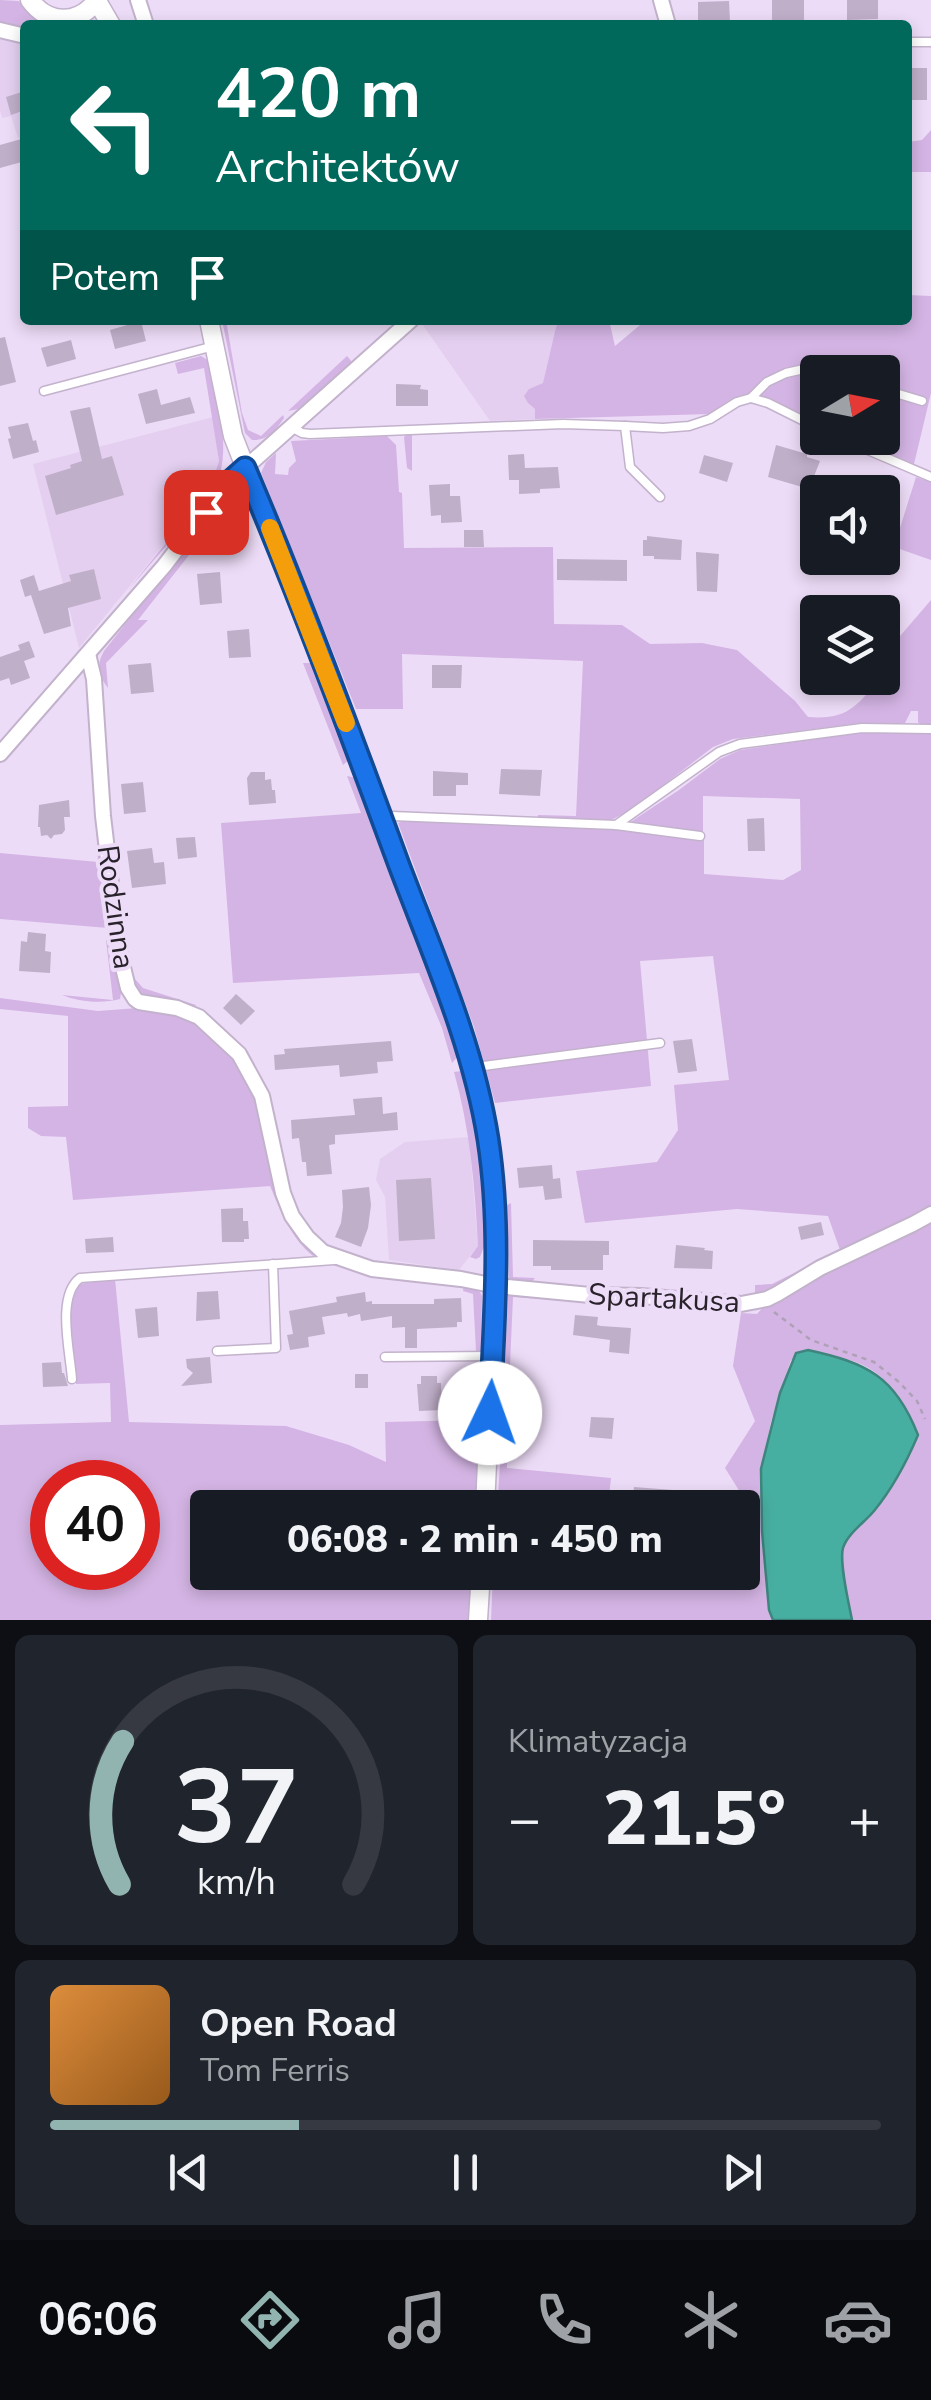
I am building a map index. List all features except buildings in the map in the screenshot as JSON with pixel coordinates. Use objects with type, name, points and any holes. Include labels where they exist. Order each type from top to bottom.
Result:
[{"type":"street","points":[[30,0],[42,13],[66,20]]},
{"type":"street","points":[[81,20],[97,0]]},
{"type":"street","points":[[210,325],[230,424],[245,468],[382,818],[474,1068],[493,1174],[497,1238],[486,1490]]},
{"type":"street","points":[[0,754],[164,566],[226,485],[405,325]]},
{"type":"street","name":"Rodzinna","points":[[88,654],[94,679],[103,816],[119,951],[134,1000],[177,1008],[198,1017],[239,1054],[262,1096],[283,1193],[292,1216],[323,1252],[385,1271],[496,1286]]},
{"type":"street","name":"Spartakusa","points":[[496,1286],[719,1304],[755,1302],[778,1294],[820,1268],[931,1214]]},
{"type":"street","points":[[478,1620],[480,1590]]},
{"type":"lane","points":[[44,391],[214,346]]},
{"type":"lane","points":[[291,427],[310,434],[563,424],[690,426],[751,398],[768,382],[800,370]]},
{"type":"lane","points":[[900,394],[922,401]]},
{"type":"lane","points":[[751,398],[800,419]]},
{"type":"lane","points":[[625,426],[630,467],[660,497]]},
{"type":"lane","points":[[880,455],[931,477]]},
{"type":"lane","points":[[911,728],[914,717]]},
{"type":"lane","points":[[616,826],[719,752],[740,744],[862,728],[931,728]]},
{"type":"lane","points":[[382,818],[616,826],[700,836]]},
{"type":"lane","points":[[474,1068],[660,1043]]},
{"type":"lane","points":[[72,1379],[67,1297],[80,1278],[339,1260]]},
{"type":"lane","points":[[217,1351],[276,1348],[273,1264]]},
{"type":"lane","points":[[385,1357],[493,1356]]},
{"type":"path","points":[[755,1302],[782,1316],[811,1340],[874,1362],[917,1401],[925,1418]]},
{"type":"shaded area","points":[[0,0],[18,1],[51,20],[20,20],[20,31],[0,26]]},
{"type":"shaded area","points":[[0,34],[20,38],[20,137],[11,116],[2,118]]},
{"type":"shaded area","points":[[931,130],[931,172],[912,172],[912,141],[922,140]]},
{"type":"shaded area","points":[[912,295],[931,296],[931,393],[914,464],[893,455],[900,455],[900,355],[800,355],[800,415],[768,399],[748,395],[735,398],[710,414],[535,419],[535,409],[524,396],[543,383],[557,325],[610,325],[615,346],[640,325],[912,325]]},
{"type":"shaded area","points":[[223,325],[227,325],[248,430],[261,436],[283,415],[284,418],[262,439],[252,440],[245,433]]},
{"type":"shaded area","points":[[423,325],[557,325],[543,384],[529,389],[528,403],[535,409],[535,419],[490,421]]},
{"type":"shaded area","points":[[201,356],[209,361],[222,428],[219,478],[212,493],[128,590],[210,488],[219,461],[204,368],[178,374],[175,363]]},
{"type":"shaded area","points":[[347,356],[352,362],[298,409],[288,411]]},
{"type":"shaded area","points":[[213,417],[219,461],[210,488],[79,648],[33,464]]},
{"type":"shaded area","points":[[523,428],[412,435],[412,471],[407,468],[404,437],[408,433]]},
{"type":"shaded area","points":[[387,436],[396,445],[404,548],[553,547],[554,624],[622,625],[650,644],[702,643],[737,650],[808,717],[842,713],[865,695],[900,695],[900,636],[931,600],[931,725],[921,725],[918,711],[911,711],[905,723],[862,723],[733,739],[713,747],[631,810],[611,820],[538,818],[576,816],[583,661],[402,654],[403,709],[356,709],[261,473],[276,453],[275,474],[288,475],[296,461],[291,441]]},
{"type":"shaded area","points":[[916,477],[931,482],[931,560],[900,549],[900,528]]},
{"type":"shaded area","points":[[183,555],[189,555],[138,620],[148,620],[106,663],[108,688],[99,670],[104,651]]},
{"type":"shaded area","points":[[303,663],[313,663],[350,759],[343,765]]},
{"type":"shaded area","points":[[859,733],[931,733],[931,1210],[755,1297],[755,1285],[772,1284],[840,1250],[828,1216],[737,1209],[585,1223],[576,1171],[657,1162],[678,1130],[674,1085],[729,1080],[713,956],[640,961],[651,1086],[495,1103],[474,1027],[398,823],[407,820],[619,830],[704,839],[704,874],[783,880],[801,870],[800,799],[703,796],[703,833],[633,825],[632,821],[720,759],[740,750]]},
{"type":"shaded area","points":[[347,776],[357,778],[460,1048],[452,1063],[419,973],[233,983],[221,823],[361,813]]},
{"type":"shaded area","points":[[96,824],[101,827],[111,924],[108,928],[0,919],[0,853],[98,862]]},
{"type":"shaded area","points":[[122,897],[135,979],[143,988],[196,1005],[192,1009],[146,998],[130,980],[117,899]]},
{"type":"shaded area","points":[[106,940],[113,940],[122,987],[120,999],[113,1000]]},
{"type":"shaded area","points":[[62,995],[113,1000],[91,1002]]},
{"type":"shaded area","points":[[0,998],[98,1011],[138,1008],[170,1012],[200,1024],[232,1053],[255,1095],[272,1166],[316,1251],[313,1256],[293,1233],[270,1186],[73,1200],[66,1137],[41,1136],[28,1128],[28,1107],[68,1106],[68,1016],[0,1009]]},
{"type":"shaded area","points":[[454,1072],[466,1074],[476,1116],[486,1200],[488,1243],[476,1259],[470,1257],[478,1246],[471,1158]]},
{"type":"shaded area","points":[[469,1137],[478,1246],[459,1270],[389,1260],[385,1197],[376,1180],[380,1159],[405,1142]]},
{"type":"shaded area","points":[[511,1203],[513,1277],[535,1278],[530,1284],[509,1279],[507,1205]]},
{"type":"shaded area","points":[[931,1217],[931,1620],[852,1620],[843,1573],[843,1548],[887,1494],[918,1435],[907,1411],[883,1379],[862,1364],[828,1358],[791,1360],[761,1469],[769,1610],[773,1620],[491,1620],[492,1590],[760,1590],[760,1490],[739,1490],[725,1468],[755,1421],[733,1366],[741,1313],[757,1314],[768,1302]]},
{"type":"shaded area","points":[[115,1279],[129,1422],[286,1426],[349,1445],[386,1462],[385,1422],[469,1420],[470,1386],[482,1385],[478,1490],[190,1490],[190,1590],[473,1590],[471,1620],[0,1620],[0,1425],[111,1422],[110,1383],[76,1384],[71,1298],[79,1284]]},
{"type":"shaded area","points":[[464,1285],[482,1296],[481,1351],[476,1351],[473,1294],[463,1291]]},
{"type":"shaded area","points":[[508,1295],[565,1297],[568,1301],[513,1297],[509,1388],[504,1386]]},
{"type":"shaded area","points":[[808,1350],[847,1360],[876,1375],[899,1399],[918,1435],[887,1494],[843,1548],[843,1573],[852,1620],[773,1620],[769,1610],[761,1469],[780,1393],[796,1353]]},
{"type":"shaded area","points":[[507,1446],[507,1468],[611,1478],[610,1490],[498,1490],[501,1447]]},
{"type":"slow traffic","points":[[270,528],[346,723]]},
{"type":"route","points":[[206,512],[245,468],[472,1061],[496,1205],[490,1413]]}]
